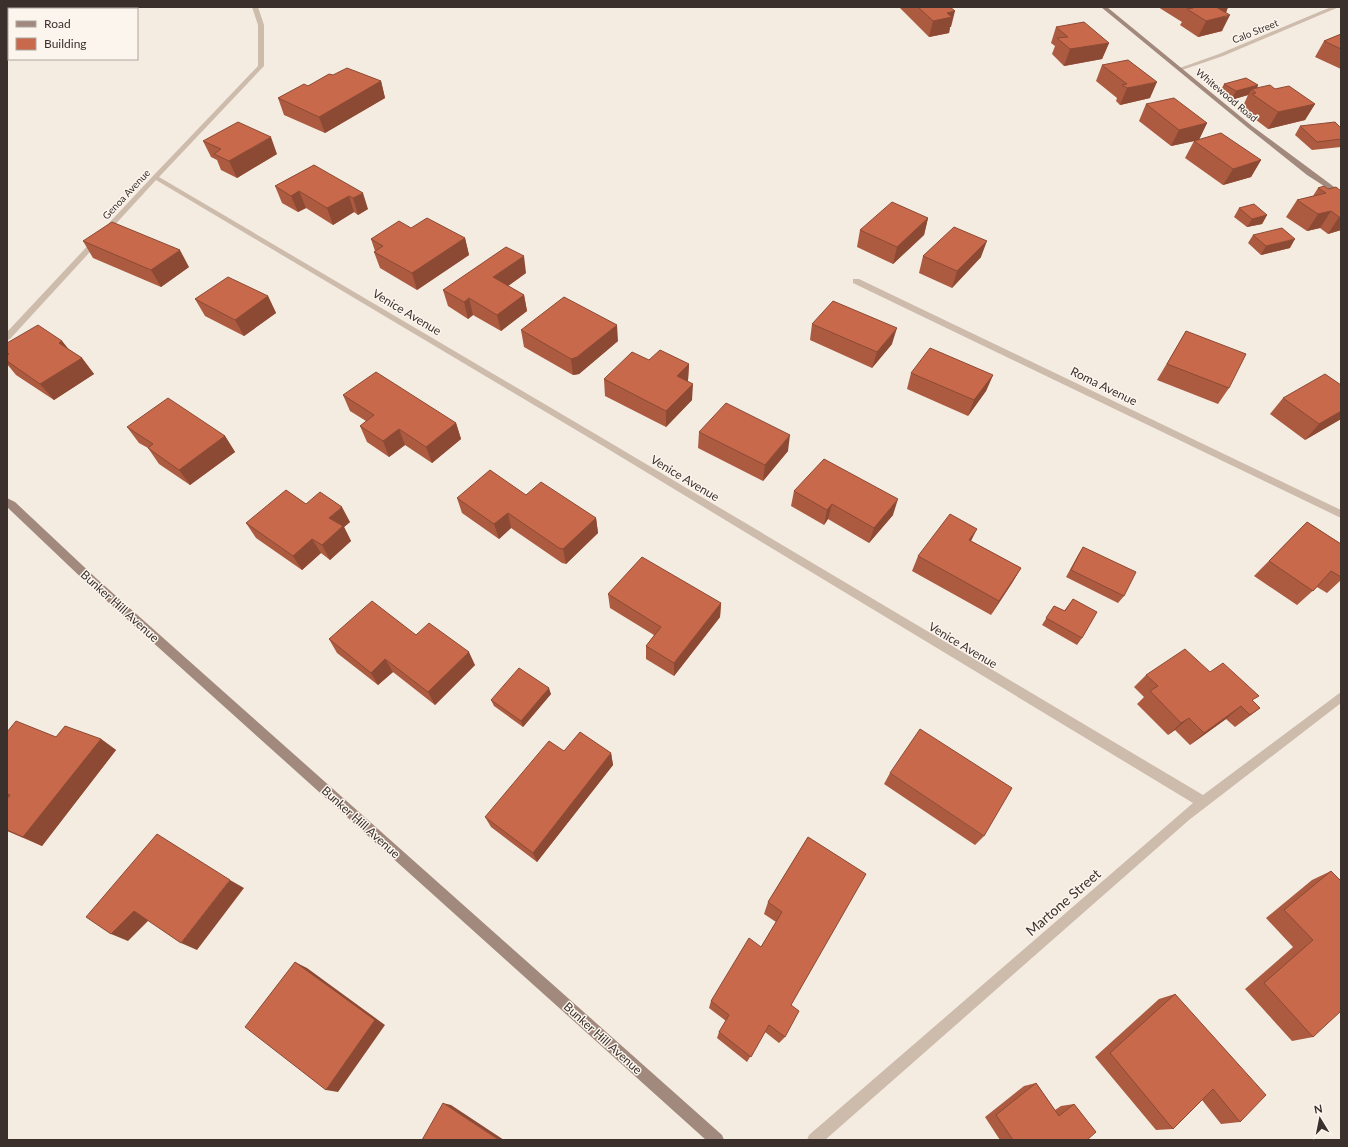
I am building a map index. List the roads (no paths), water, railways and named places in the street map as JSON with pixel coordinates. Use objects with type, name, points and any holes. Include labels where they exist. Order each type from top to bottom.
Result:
[{"type":"main road","name":"Whitewood Road","points":[[1104,7],[1291,160],[1341,195]]},
{"type":"main road","name":"Bunker Hill Avenue","points":[[7,502],[111,598],[717,1140]]},
{"type":"street","name":"Genoa Avenue","points":[[7,337],[155,177],[261,66],[261,25],[255,7]]},
{"type":"street","name":"Calo Street","points":[[1180,69],[1221,54],[1336,7]]},
{"type":"street","name":"Venice Avenue","points":[[155,177],[612,448],[1203,802]]},
{"type":"street","name":"Roma Avenue","points":[[856,281],[1341,514]]},
{"type":"street","name":"Martone Street","points":[[814,1140],[1185,816],[1341,697]]}]
